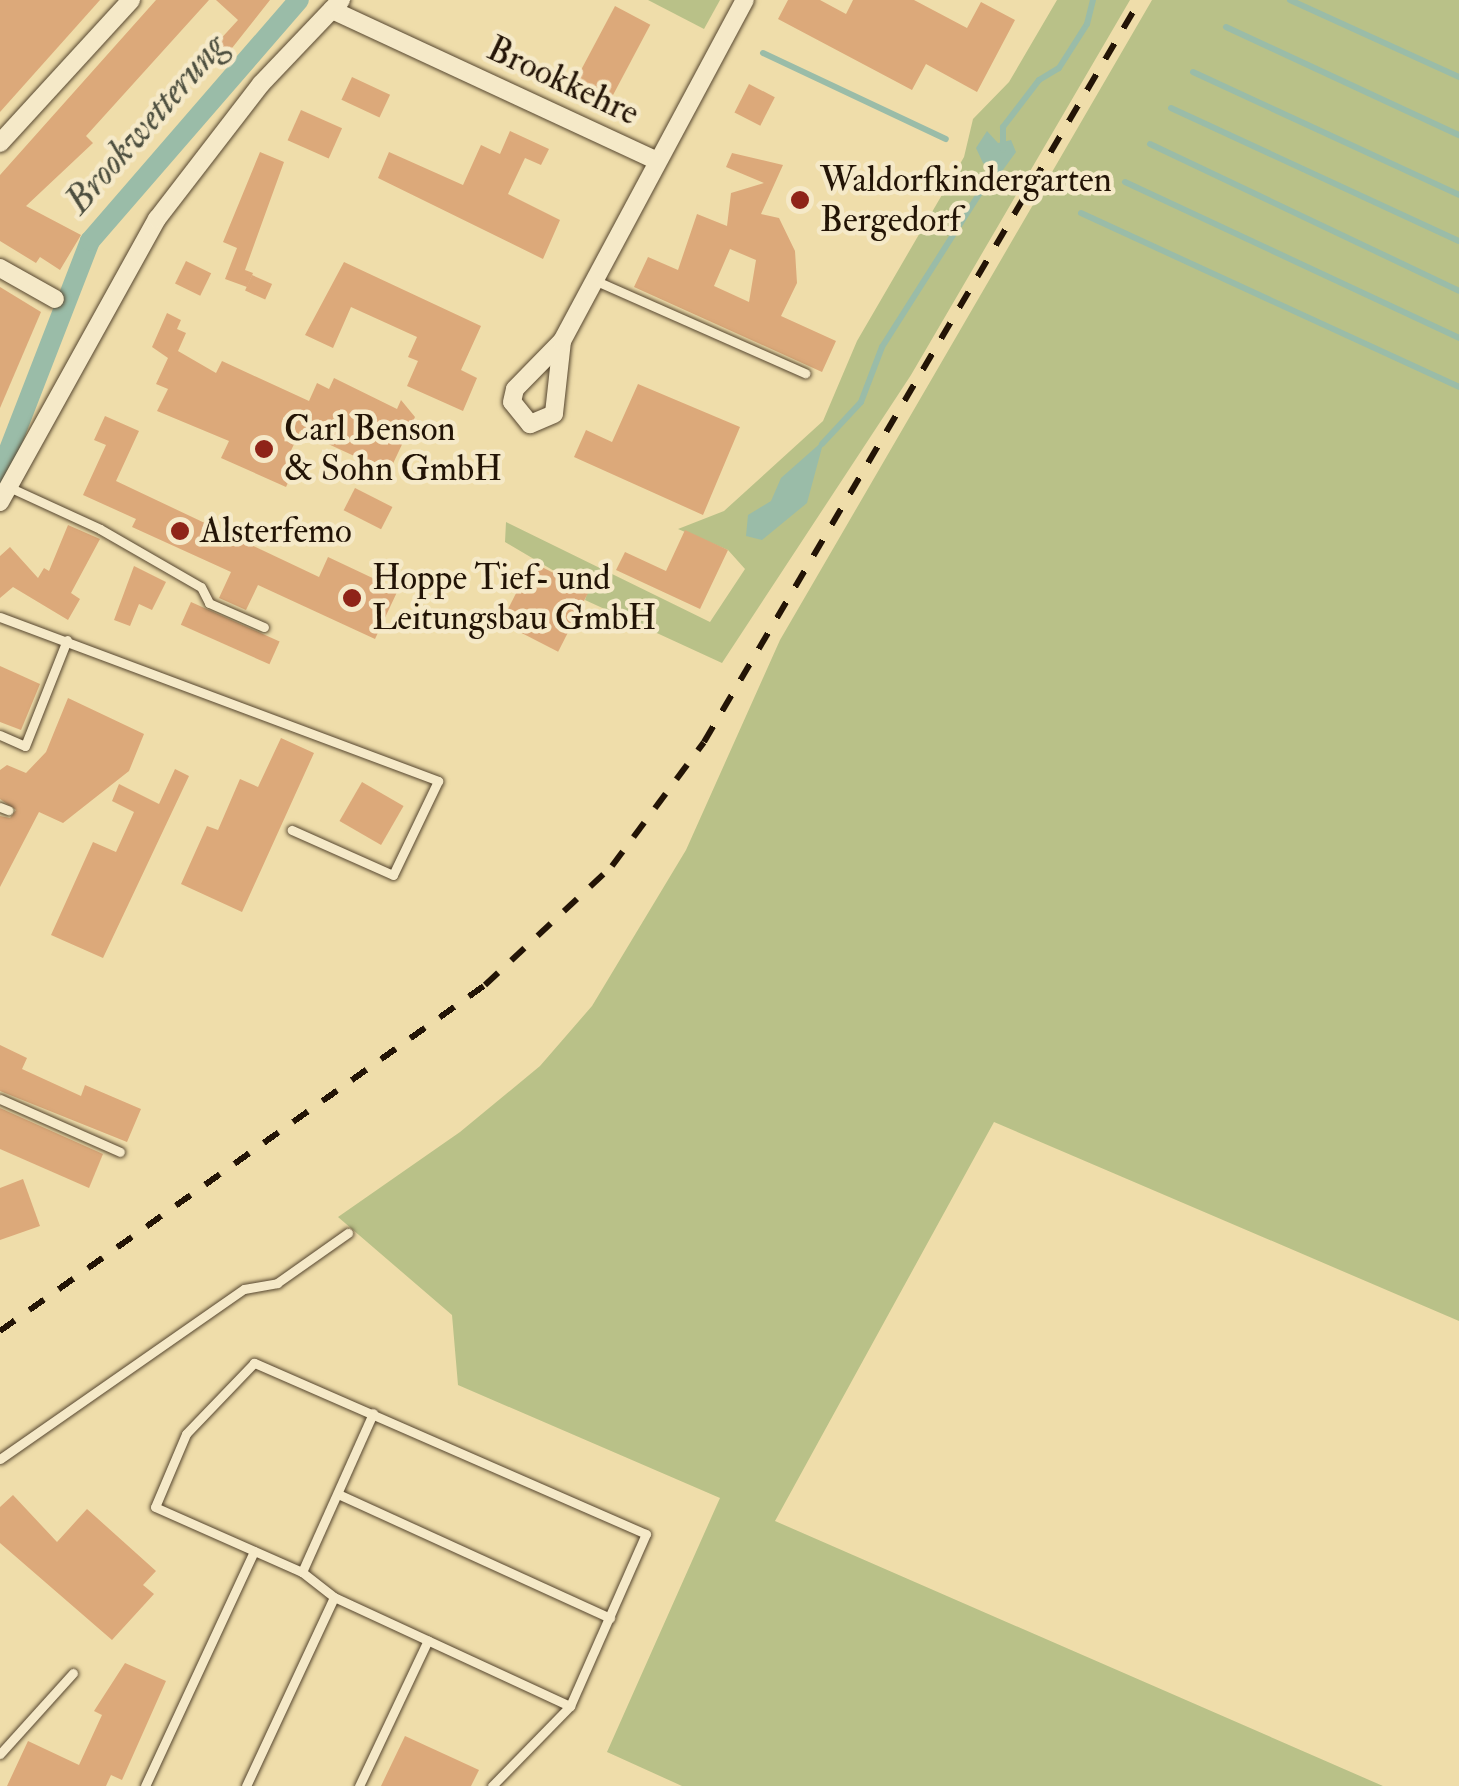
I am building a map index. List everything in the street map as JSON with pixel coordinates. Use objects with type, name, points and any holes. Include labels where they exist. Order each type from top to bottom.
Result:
[{"type":"street","points":[[0,144],[131,0]]},
{"type":"street","name":"Brookkehre","points":[[562,342],[746,0]]},
{"type":"street","points":[[5,495],[157,219],[261,84],[337,5]]},
{"type":"street","name":"Brookkehre","points":[[337,5],[658,161]]},
{"type":"street","points":[[0,268],[56,298]]},
{"type":"lane","points":[[594,280],[805,373]]},
{"type":"lane","points":[[5,495],[100,529],[201,587],[209,603],[264,627]]},
{"type":"lane","points":[[0,617],[438,781],[393,875],[292,830]]},
{"type":"lane","points":[[0,735],[26,746],[67,640]]},
{"type":"lane","points":[[0,1099],[120,1152]]},
{"type":"lane","points":[[0,1459],[244,1289],[277,1283],[348,1233]]},
{"type":"lane","points":[[495,1785],[570,1706],[646,1534],[254,1363],[186,1434],[154,1507],[302,1572],[334,1597],[570,1706]]},
{"type":"lane","points":[[302,1572],[373,1414]]},
{"type":"lane","points":[[338,1494],[610,1618]]},
{"type":"lane","points":[[145,1786],[254,1550]]},
{"type":"lane","points":[[246,1786],[334,1597]]},
{"type":"lane","points":[[359,1786],[428,1640]]},
{"type":"lane","points":[[0,1754],[73,1674]]},
{"type":"green space","points":[[648,0],[720,0],[704,29]]},
{"type":"green space","points":[[1057,0],[1130,0],[911,375],[722,663],[585,600],[588,591],[505,542],[506,522],[710,622],[745,569],[728,550],[678,529],[724,511],[823,421],[857,341],[964,157],[973,119],[1009,82]]},
{"type":"green space","points":[[1152,0],[1459,0],[1459,1321],[994,1122],[775,1521],[1383,1786],[682,1786],[607,1752],[720,1498],[458,1385],[452,1315],[338,1217],[460,1132],[540,1066],[592,1006],[686,850],[780,640]]},
{"type":"shaded area","points":[[987,131],[998,143],[1011,140],[1016,152],[1000,174],[983,163],[976,148]]},
{"type":"shaded area","points":[[824,440],[807,503],[762,540],[746,536],[748,515],[771,501],[781,478]]},
{"type":"building","points":[[0,0],[100,0],[0,112]]},
{"type":"building","points":[[156,0],[209,0],[86,136],[93,143],[26,206],[81,235],[60,270],[40,257],[36,263],[0,241],[0,175]]},
{"type":"building","points":[[216,0],[270,0],[217,67],[205,56],[238,20]]},
{"type":"building","points":[[788,0],[820,0],[846,14],[853,0],[914,0],[967,28],[981,2],[1015,20],[977,92],[926,64],[912,90],[778,19]]},
{"type":"building","points":[[615,6],[650,25],[611,99],[576,80]]},
{"type":"building","points":[[352,77],[390,95],[379,117],[341,100]]},
{"type":"building","points":[[749,84],[775,97],[760,126],[734,113]]},
{"type":"building","points":[[301,110],[342,128],[329,158],[288,140]]},
{"type":"building","points":[[510,131],[549,149],[541,165],[525,158],[508,194],[560,220],[543,259],[378,178],[389,152],[463,185],[481,145],[500,154]]},
{"type":"building","points":[[260,152],[284,162],[245,270],[253,273],[247,287],[225,279],[237,248],[223,242]]},
{"type":"building","points":[[732,153],[783,165],[761,214],[779,218],[795,251],[797,283],[781,316],[836,341],[822,372],[634,287],[648,257],[678,270],[697,214],[727,226],[731,193],[764,183],[726,167]],"holes":[[[730,249],[756,260],[749,302],[714,286]]]},
{"type":"building","points":[[186,261],[211,273],[200,296],[175,283]]},
{"type":"building","points":[[344,262],[481,326],[461,370],[477,378],[463,411],[407,386],[418,361],[408,357],[417,337],[351,307],[333,348],[305,335]]},
{"type":"building","points":[[252,275],[272,284],[265,299],[245,291]]},
{"type":"building","points":[[0,287],[41,312],[0,408]]},
{"type":"building","points":[[167,313],[181,320],[177,329],[186,333],[178,351],[216,373],[222,361],[309,401],[317,383],[329,389],[334,378],[397,409],[401,400],[415,417],[389,472],[300,431],[289,455],[299,460],[286,487],[221,458],[229,441],[157,411],[168,389],[156,384],[168,358],[152,347]]},
{"type":"building","points":[[638,384],[740,427],[703,515],[574,457],[586,430],[612,442]]},
{"type":"building","points":[[105,416],[139,431],[116,481],[319,577],[328,557],[398,590],[375,639],[258,585],[246,610],[219,598],[231,572],[132,527],[136,519],[83,495],[106,445],[94,440]]},
{"type":"building","points":[[355,488],[392,507],[381,529],[344,510]]},
{"type":"building","points":[[68,525],[100,539],[71,593],[80,599],[68,620],[13,587],[0,598],[0,556],[10,547],[38,578],[44,568],[49,571]]},
{"type":"building","points":[[685,530],[728,550],[700,609],[616,570],[625,552],[666,571]]},
{"type":"building","points":[[532,562],[589,591],[558,652],[501,623]]},
{"type":"building","points":[[134,566],[166,582],[152,610],[139,604],[130,626],[114,620]]},
{"type":"building","points":[[191,602],[280,641],[269,664],[181,625]]},
{"type":"building","points":[[0,666],[40,684],[21,730],[0,722]]},
{"type":"building","points":[[68,698],[144,734],[129,771],[63,823],[39,812],[0,887],[0,816],[10,818],[16,810],[0,799],[0,770],[7,765],[26,773],[46,752]]},
{"type":"building","points":[[281,738],[314,753],[242,912],[181,884],[207,826],[218,830],[240,779],[258,787]]},
{"type":"building","points":[[175,769],[189,776],[103,958],[51,935],[93,842],[116,852],[134,812],[112,801],[119,784],[159,804]]},
{"type":"building","points":[[362,782],[404,806],[381,845],[340,821]]},
{"type":"building","points":[[0,1045],[27,1058],[22,1069],[81,1096],[85,1085],[141,1109],[127,1142],[0,1091]]},
{"type":"building","points":[[0,1108],[103,1154],[89,1188],[0,1149]]},
{"type":"building","points":[[23,1179],[40,1226],[0,1240],[0,1188]]},
{"type":"building","points":[[13,1495],[57,1542],[87,1509],[156,1571],[143,1585],[154,1594],[112,1640],[0,1543],[0,1507]]},
{"type":"building","points":[[125,1663],[166,1681],[122,1780],[111,1775],[106,1786],[7,1786],[28,1741],[79,1765],[102,1715],[94,1711]]},
{"type":"building","points":[[405,1736],[479,1770],[471,1786],[381,1786]]},
{"type":"waterway","name":"Brookwetterung","points":[[0,473],[90,241],[299,0]]},
{"type":"waterway","points":[[1003,150],[1003,127],[1039,80],[1059,68],[1087,24],[1093,0]]},
{"type":"waterway","points":[[1290,0],[1459,77]]},
{"type":"waterway","points":[[1226,27],[1459,135]]},
{"type":"waterway","points":[[763,53],[946,139]]},
{"type":"waterway","points":[[1193,72],[1459,195]]},
{"type":"waterway","points":[[1171,108],[1459,241]]},
{"type":"waterway","points":[[1150,144],[1459,291]]},
{"type":"waterway","points":[[822,444],[861,402],[882,347],[997,166]]},
{"type":"waterway","points":[[1125,182],[1459,338]]},
{"type":"waterway","points":[[1081,213],[1459,387]]},
{"type":"railway","points":[[0,1331],[485,985],[612,866],[704,742],[1140,0]]},
{"type":"place","name":"Waldorfkindergarten Bergedorf","points":[[800,200]]},
{"type":"place","name":"Carl Benson & Sohn GmbH","points":[[264,449]]},
{"type":"place","name":"Alsterfemo","points":[[180,531]]},
{"type":"place","name":"Hoppe Tief- und Leitungsbau GmbH","points":[[352,598]]}]
